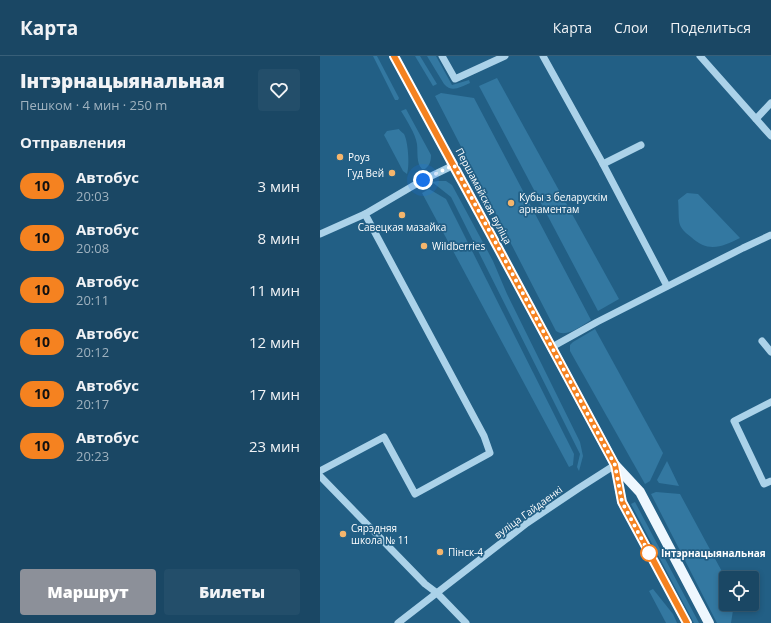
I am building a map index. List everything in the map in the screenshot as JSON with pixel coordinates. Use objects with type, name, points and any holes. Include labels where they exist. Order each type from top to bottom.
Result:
[{"type":"main road","name":"Першамайская вуліца","points":[[394,56],[615,465],[640,492],[709,623]]},
{"type":"main road","name":"Першамайская вуліца","points":[[615,465],[622,502],[687,623]]},
{"type":"street","points":[[442,56],[455,79],[505,56]]},
{"type":"street","points":[[543,56],[603,164],[667,286]]},
{"type":"street","points":[[700,56],[771,136]]},
{"type":"street","points":[[756,119],[771,103]]},
{"type":"street","points":[[603,164],[641,145]]},
{"type":"street","points":[[320,234],[365,214],[423,180],[454,165]]},
{"type":"street","points":[[320,471],[384,437],[415,494],[490,453],[484,436],[365,214]]},
{"type":"street","points":[[552,347],[667,286],[771,235]]},
{"type":"street","points":[[762,341],[771,352]]},
{"type":"street","points":[[771,402],[734,421],[764,484],[771,481]]},
{"type":"street","name":"вуліца Гайдаенкі","points":[[398,623],[527,523],[615,465]]},
{"type":"street","points":[[320,476],[425,584],[437,593],[466,623]]},
{"type":"shaded area","points":[[373,56],[377,56],[399,98],[398,100],[395,100]]},
{"type":"shaded area","points":[[415,56],[420,56],[437,84],[433,86]]},
{"type":"shaded area","points":[[427,56],[436,56],[452,85],[469,80],[470,83],[453,89],[447,87]]},
{"type":"shaded area","points":[[497,78],[619,299],[598,311],[479,86]]},
{"type":"shaded area","points":[[441,93],[474,98],[591,320],[569,332],[560,333],[556,331],[435,96]]},
{"type":"shaded area","points":[[406,109],[431,155],[430,163],[425,169],[420,167],[416,140],[401,111]]},
{"type":"shaded area","points":[[399,129],[404,134],[407,142],[407,174],[403,171],[384,135],[387,131]]},
{"type":"shaded area","points":[[446,181],[452,185],[493,261],[507,294],[580,442],[583,456],[579,471],[577,467],[580,454],[451,197],[432,182]]},
{"type":"shaded area","points":[[429,189],[446,199],[574,454],[573,465],[569,467],[422,193]]},
{"type":"shaded area","points":[[687,193],[698,194],[740,238],[721,246],[709,247],[697,242],[688,235],[680,225],[678,200]]},
{"type":"shaded area","points":[[595,329],[663,453],[650,481],[645,484],[570,351],[570,345],[573,342]]},
{"type":"shaded area","points":[[667,461],[679,486],[659,483],[657,480]]},
{"type":"shaded area","points":[[656,492],[680,494],[722,571],[719,571],[719,611],[733,611],[731,623],[717,623],[651,494]]},
{"type":"shaded area","points":[[635,502],[699,623],[694,623],[631,504]]},
{"type":"shaded area","points":[[653,589],[673,614],[677,623],[666,623],[649,591]]},
{"type":"bus line","name":"10","points":[[394,56],[615,465],[622,502],[687,623]]},
{"type":"place","name":"Роуз","points":[[340,157]]},
{"type":"place","name":"Гуд Вей","points":[[392,173]]},
{"type":"place","name":"Кубы з беларускім арнаментам","points":[[511,203]]},
{"type":"place","name":"Савецкая мазайка","points":[[402,215]]},
{"type":"place","name":"Wildberries","points":[[424,246]]},
{"type":"place","name":"Сярэдняя школа № 11","points":[[343,534]]},
{"type":"place","name":"Пінск-4","points":[[440,552]]},
{"type":"place","name":"Інтэрнацыянальная","points":[[649,553]]},
{"type":"route","points":[[423,180],[454,165],[615,465],[622,502],[649,553]]}]
